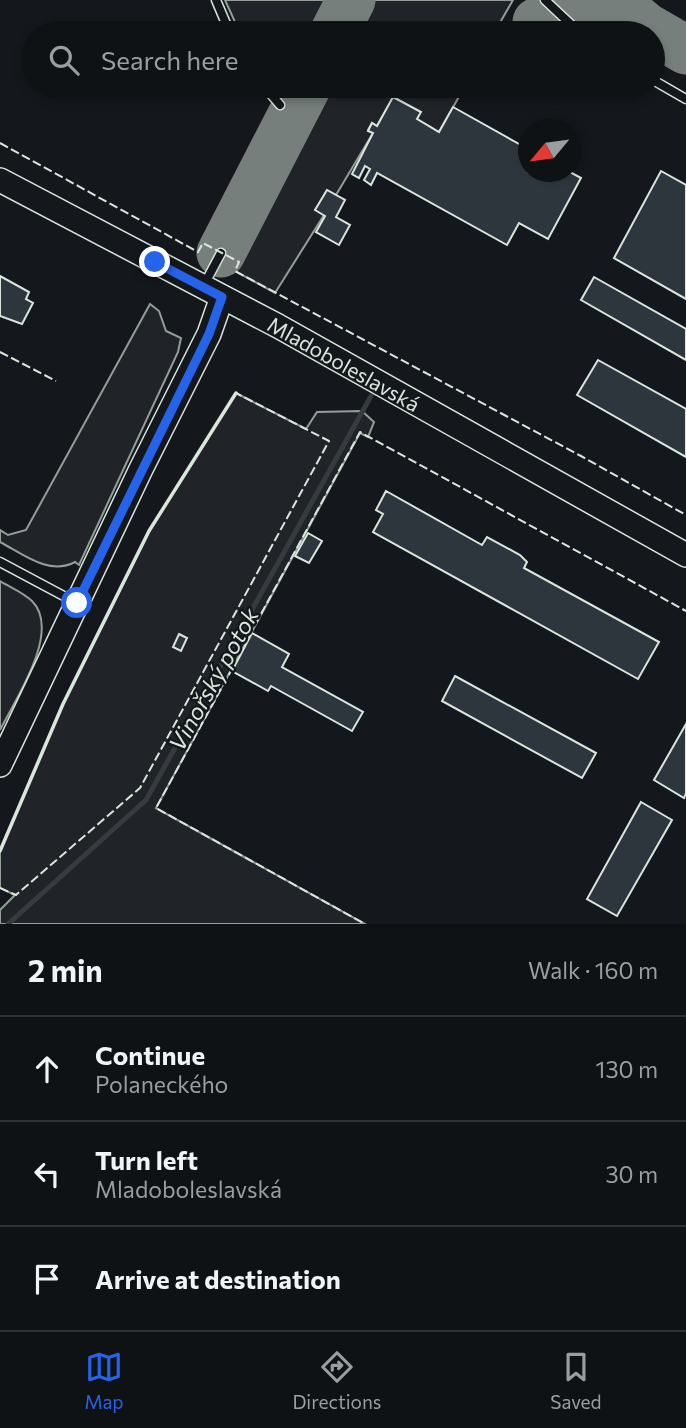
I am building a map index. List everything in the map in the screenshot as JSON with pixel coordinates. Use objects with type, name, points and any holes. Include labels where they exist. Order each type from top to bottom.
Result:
[{"type":"main road","name":"Mladoboleslavská","points":[[0,180],[213,292],[686,555]]},
{"type":"main road","points":[[0,765],[209,334],[213,292]]},
{"type":"lane","points":[[216,0],[225,21]]},
{"type":"lane","points":[[545,0],[567,21]]},
{"type":"lane","points":[[665,87],[686,99]]},
{"type":"lane","points":[[274,98],[280,105]]},
{"type":"lane","points":[[213,292],[221,253]]},
{"type":"lane","points":[[0,562],[77,603]]},
{"type":"shaded area","points":[[225,0],[334,0],[323,21],[235,21]]},
{"type":"shaded area","points":[[370,0],[513,0],[501,21],[359,21]]},
{"type":"shaded area","points":[[319,98],[392,98],[377,126],[372,123],[368,130],[373,133],[336,195],[327,190],[316,210],[324,215],[275,293],[235,271],[239,262],[235,260]]},
{"type":"shaded area","points":[[394,98],[458,98],[439,132],[417,119]]},
{"type":"shaded area","points":[[150,304],[159,311],[166,331],[181,338],[178,352],[79,565],[75,562],[56,566],[36,562],[0,542],[0,530],[8,535],[26,530]]},
{"type":"shaded area","points":[[236,393],[306,429],[317,412],[362,411],[374,422],[368,437],[360,433],[156,808],[365,924],[0,924],[0,910],[15,895],[0,888],[0,851],[63,704],[149,531]]},
{"type":"shaded area","points":[[0,581],[32,601],[40,614],[42,630],[33,666],[0,730]]},
{"type":"building","points":[[395,98],[421,112],[417,119],[439,132],[453,107],[518,143],[518,182],[579,182],[548,239],[519,223],[507,245],[377,173],[371,185],[364,180],[370,169],[365,166],[359,178],[352,174],[373,133],[368,131],[372,123],[377,126]]},
{"type":"building","points":[[661,171],[686,185],[686,299],[614,258]]},
{"type":"building","points":[[327,190],[345,200],[336,217],[350,225],[339,245],[316,232],[325,216],[315,210]]},
{"type":"building","points":[[0,276],[29,292],[26,299],[33,303],[22,324],[0,316]]},
{"type":"building","points":[[594,277],[686,329],[686,360],[581,300]]},
{"type":"building","points":[[598,360],[686,409],[686,457],[577,395]]},
{"type":"building","points":[[386,491],[482,545],[487,537],[520,555],[527,562],[524,568],[659,642],[638,679],[373,532],[383,514],[376,510]]},
{"type":"building","points":[[308,533],[322,541],[309,563],[295,556]]},
{"type":"building","points":[[252,633],[289,654],[282,667],[363,712],[352,731],[271,686],[268,691],[232,671]]},
{"type":"building","points":[[179,634],[187,638],[181,651],[173,647]]},
{"type":"building","points":[[455,676],[596,753],[582,778],[442,701]]},
{"type":"building","points":[[686,724],[686,793],[684,798],[654,780]]},
{"type":"building","points":[[641,802],[672,820],[617,916],[587,899]]},
{"type":"waterway","name":"Vinořský potok","points":[[8,924],[146,800],[371,396]]},
{"type":"taxiway","points":[[340,21],[351,0]]},
{"type":"taxiway","points":[[621,6],[639,21]]},
{"type":"taxiway","points":[[539,21],[579,9],[604,12],[630,21]]},
{"type":"taxiway","points":[[665,38],[686,50]]},
{"type":"taxiway","points":[[221,253],[301,98]]},
{"type":"fence","points":[[0,143],[198,252],[203,243],[239,262],[235,271],[686,515]]},
{"type":"fence","points":[[0,352],[56,381]]},
{"type":"fence","points":[[0,888],[16,895],[140,788],[329,441],[236,393]]},
{"type":"fence","points":[[249,636],[360,432],[686,611]]},
{"type":"fence","points":[[233,667],[156,808],[365,924]]},
{"type":"wall","points":[[0,851],[63,704],[149,531],[236,393]]},
{"type":"route","points":[[77,603],[209,334],[222,297],[155,262]]}]
